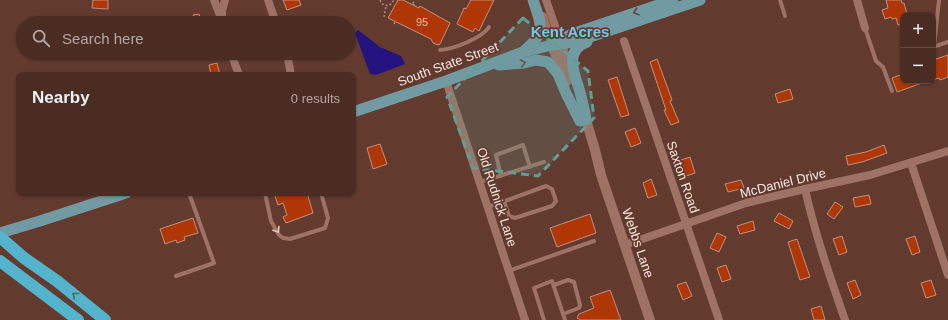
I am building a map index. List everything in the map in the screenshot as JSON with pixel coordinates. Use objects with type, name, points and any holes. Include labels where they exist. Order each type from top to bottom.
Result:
[{"type":"highway","points":[[0,237],[105,320]]},
{"type":"highway","points":[[0,261],[78,320]]},
{"type":"main road","points":[[523,52],[537,39],[540,30],[541,24],[533,0]]},
{"type":"main road","name":"South State Street","points":[[557,43],[572,34],[673,0]]},
{"type":"main road","name":"South State Street","points":[[356,109],[369,107],[446,81],[523,52],[557,43],[576,42],[700,0]]},
{"type":"main road","points":[[583,121],[581,95],[573,67],[574,52],[582,44],[631,27],[654,16]]},
{"type":"main road","points":[[485,67],[524,63],[536,60],[548,62],[558,74],[566,93],[583,121]]},
{"type":"main road","points":[[0,233],[117,196]]},
{"type":"street","points":[[214,0],[220,16]]},
{"type":"street","points":[[222,16],[225,0]]},
{"type":"street","points":[[537,0],[557,43]]},
{"type":"street","points":[[546,0],[557,43]]},
{"type":"street","points":[[857,0],[865,28]]},
{"type":"street","points":[[268,1],[273,16]]},
{"type":"street","name":"Saxton Road","points":[[624,41],[719,320]]},
{"type":"street","name":"Webbs Lane","points":[[557,43],[583,121],[596,150],[601,175],[650,320]]},
{"type":"street","points":[[234,60],[238,72]]},
{"type":"street","points":[[288,60],[290,72]]},
{"type":"street","name":"Old Rudnick Lane","points":[[446,81],[525,320]]},
{"type":"street","name":"McDaniel Drive","points":[[625,245],[746,203],[870,176],[948,151]]},
{"type":"street","points":[[911,163],[948,275]]},
{"type":"street","points":[[805,189],[826,268],[845,320]]},
{"type":"lane","points":[[780,0],[785,16]]},
{"type":"lane","points":[[936,24],[939,0]]},
{"type":"lane","points":[[440,50],[481,36],[489,27]]},
{"type":"lane","points":[[865,28],[876,60],[883,67],[892,91]]},
{"type":"lane","points":[[936,46],[948,42]]},
{"type":"lane","points":[[501,176],[496,155],[524,145],[530,167]]},
{"type":"lane","points":[[480,182],[544,162]]},
{"type":"lane","points":[[487,207],[546,186],[552,189],[556,201],[552,206],[515,218],[509,216],[504,201]]},
{"type":"lane","points":[[176,276],[214,263],[190,196]]},
{"type":"lane","points":[[266,196],[271,221],[279,235],[283,238],[290,239],[325,228],[328,218],[321,196]]},
{"type":"lane","points":[[508,271],[594,241]]},
{"type":"lane","points":[[554,285],[568,280],[574,282],[580,305],[579,308],[563,314]]},
{"type":"lane","points":[[544,320],[534,288],[552,281],[565,320]]},
{"type":"path","points":[[376,1],[380,0],[382,4],[386,6]]},
{"type":"path","points":[[386,6],[391,4],[394,0]]},
{"type":"path","points":[[414,2],[412,4],[416,6]]},
{"type":"path","points":[[384,17],[386,6]]},
{"type":"highlighted area","points":[[523,18],[588,71],[594,118],[538,176],[473,168],[447,97]]},
{"type":"shaded area","points":[[358,30],[380,47],[401,56],[405,64],[376,75],[370,74],[356,32]]},
{"type":"building","points":[[93,0],[108,0],[108,9],[92,8]]},
{"type":"building","points":[[283,0],[299,0],[301,5],[287,10]]},
{"type":"building","points":[[398,0],[403,0],[419,8],[420,6],[450,23],[440,44],[438,45],[433,43],[431,39],[388,18]]},
{"type":"building","points":[[471,0],[494,0],[479,31],[475,28],[473,32],[457,24],[464,8],[466,9]]},
{"type":"building","points":[[886,0],[901,0],[902,3],[904,3],[906,12],[900,12],[900,25],[898,25],[896,18],[892,19],[891,17],[885,19],[882,10],[888,8]]},
{"type":"building","points":[[948,55],[948,77],[940,80],[939,78],[936,79],[936,59]]},
{"type":"building","points":[[657,59],[672,100],[670,101],[679,122],[671,125],[664,110],[666,110],[650,62]]},
{"type":"building","points":[[217,63],[219,72],[210,72],[209,65]]},
{"type":"building","points":[[900,75],[900,84],[919,84],[897,92],[892,78]]},
{"type":"building","points":[[617,77],[629,115],[621,117],[608,80]]},
{"type":"building","points":[[790,89],[793,99],[778,103],[775,94]]},
{"type":"building","points":[[635,128],[641,143],[631,147],[625,132]]},
{"type":"building","points":[[380,144],[387,164],[373,169],[367,148]]},
{"type":"building","points":[[884,145],[887,153],[862,162],[848,165],[846,156],[866,152]]},
{"type":"building","points":[[690,157],[695,173],[686,176],[681,160]]},
{"type":"building","points":[[651,179],[657,195],[648,198],[643,183]]},
{"type":"building","points":[[741,180],[744,188],[728,192],[725,184]]},
{"type":"building","points":[[869,195],[871,204],[855,207],[853,198]]},
{"type":"building","points":[[275,196],[308,196],[313,213],[286,223],[283,217],[287,215],[283,203],[278,205]]},
{"type":"building","points":[[835,202],[843,207],[834,219],[827,214]]},
{"type":"building","points":[[779,213],[793,221],[789,229],[774,221]]},
{"type":"building","points":[[590,214],[596,233],[557,247],[550,228]]},
{"type":"building","points":[[193,218],[198,233],[184,237],[185,240],[177,243],[176,240],[165,244],[160,229]]},
{"type":"building","points":[[753,221],[755,230],[740,234],[737,226]]},
{"type":"building","points":[[717,233],[726,237],[719,252],[710,248]]},
{"type":"building","points":[[842,236],[847,252],[839,255],[833,239]]},
{"type":"building","points":[[915,236],[920,252],[912,255],[906,239]]},
{"type":"building","points":[[797,239],[810,277],[800,280],[788,242]]},
{"type":"building","points":[[726,265],[731,279],[722,282],[717,268]]},
{"type":"building","points":[[855,280],[861,295],[853,299],[847,283]]},
{"type":"building","points":[[931,280],[936,295],[926,298],[921,283]]},
{"type":"building","points":[[686,282],[692,296],[683,300],[677,285]]},
{"type":"building","points":[[610,290],[621,320],[580,320],[577,318],[579,314],[594,308],[590,297]]},
{"type":"building","points":[[821,306],[825,320],[814,320],[811,309]]},
{"type":"district","name":"Kent Acres","points":[[570,31]]}]
